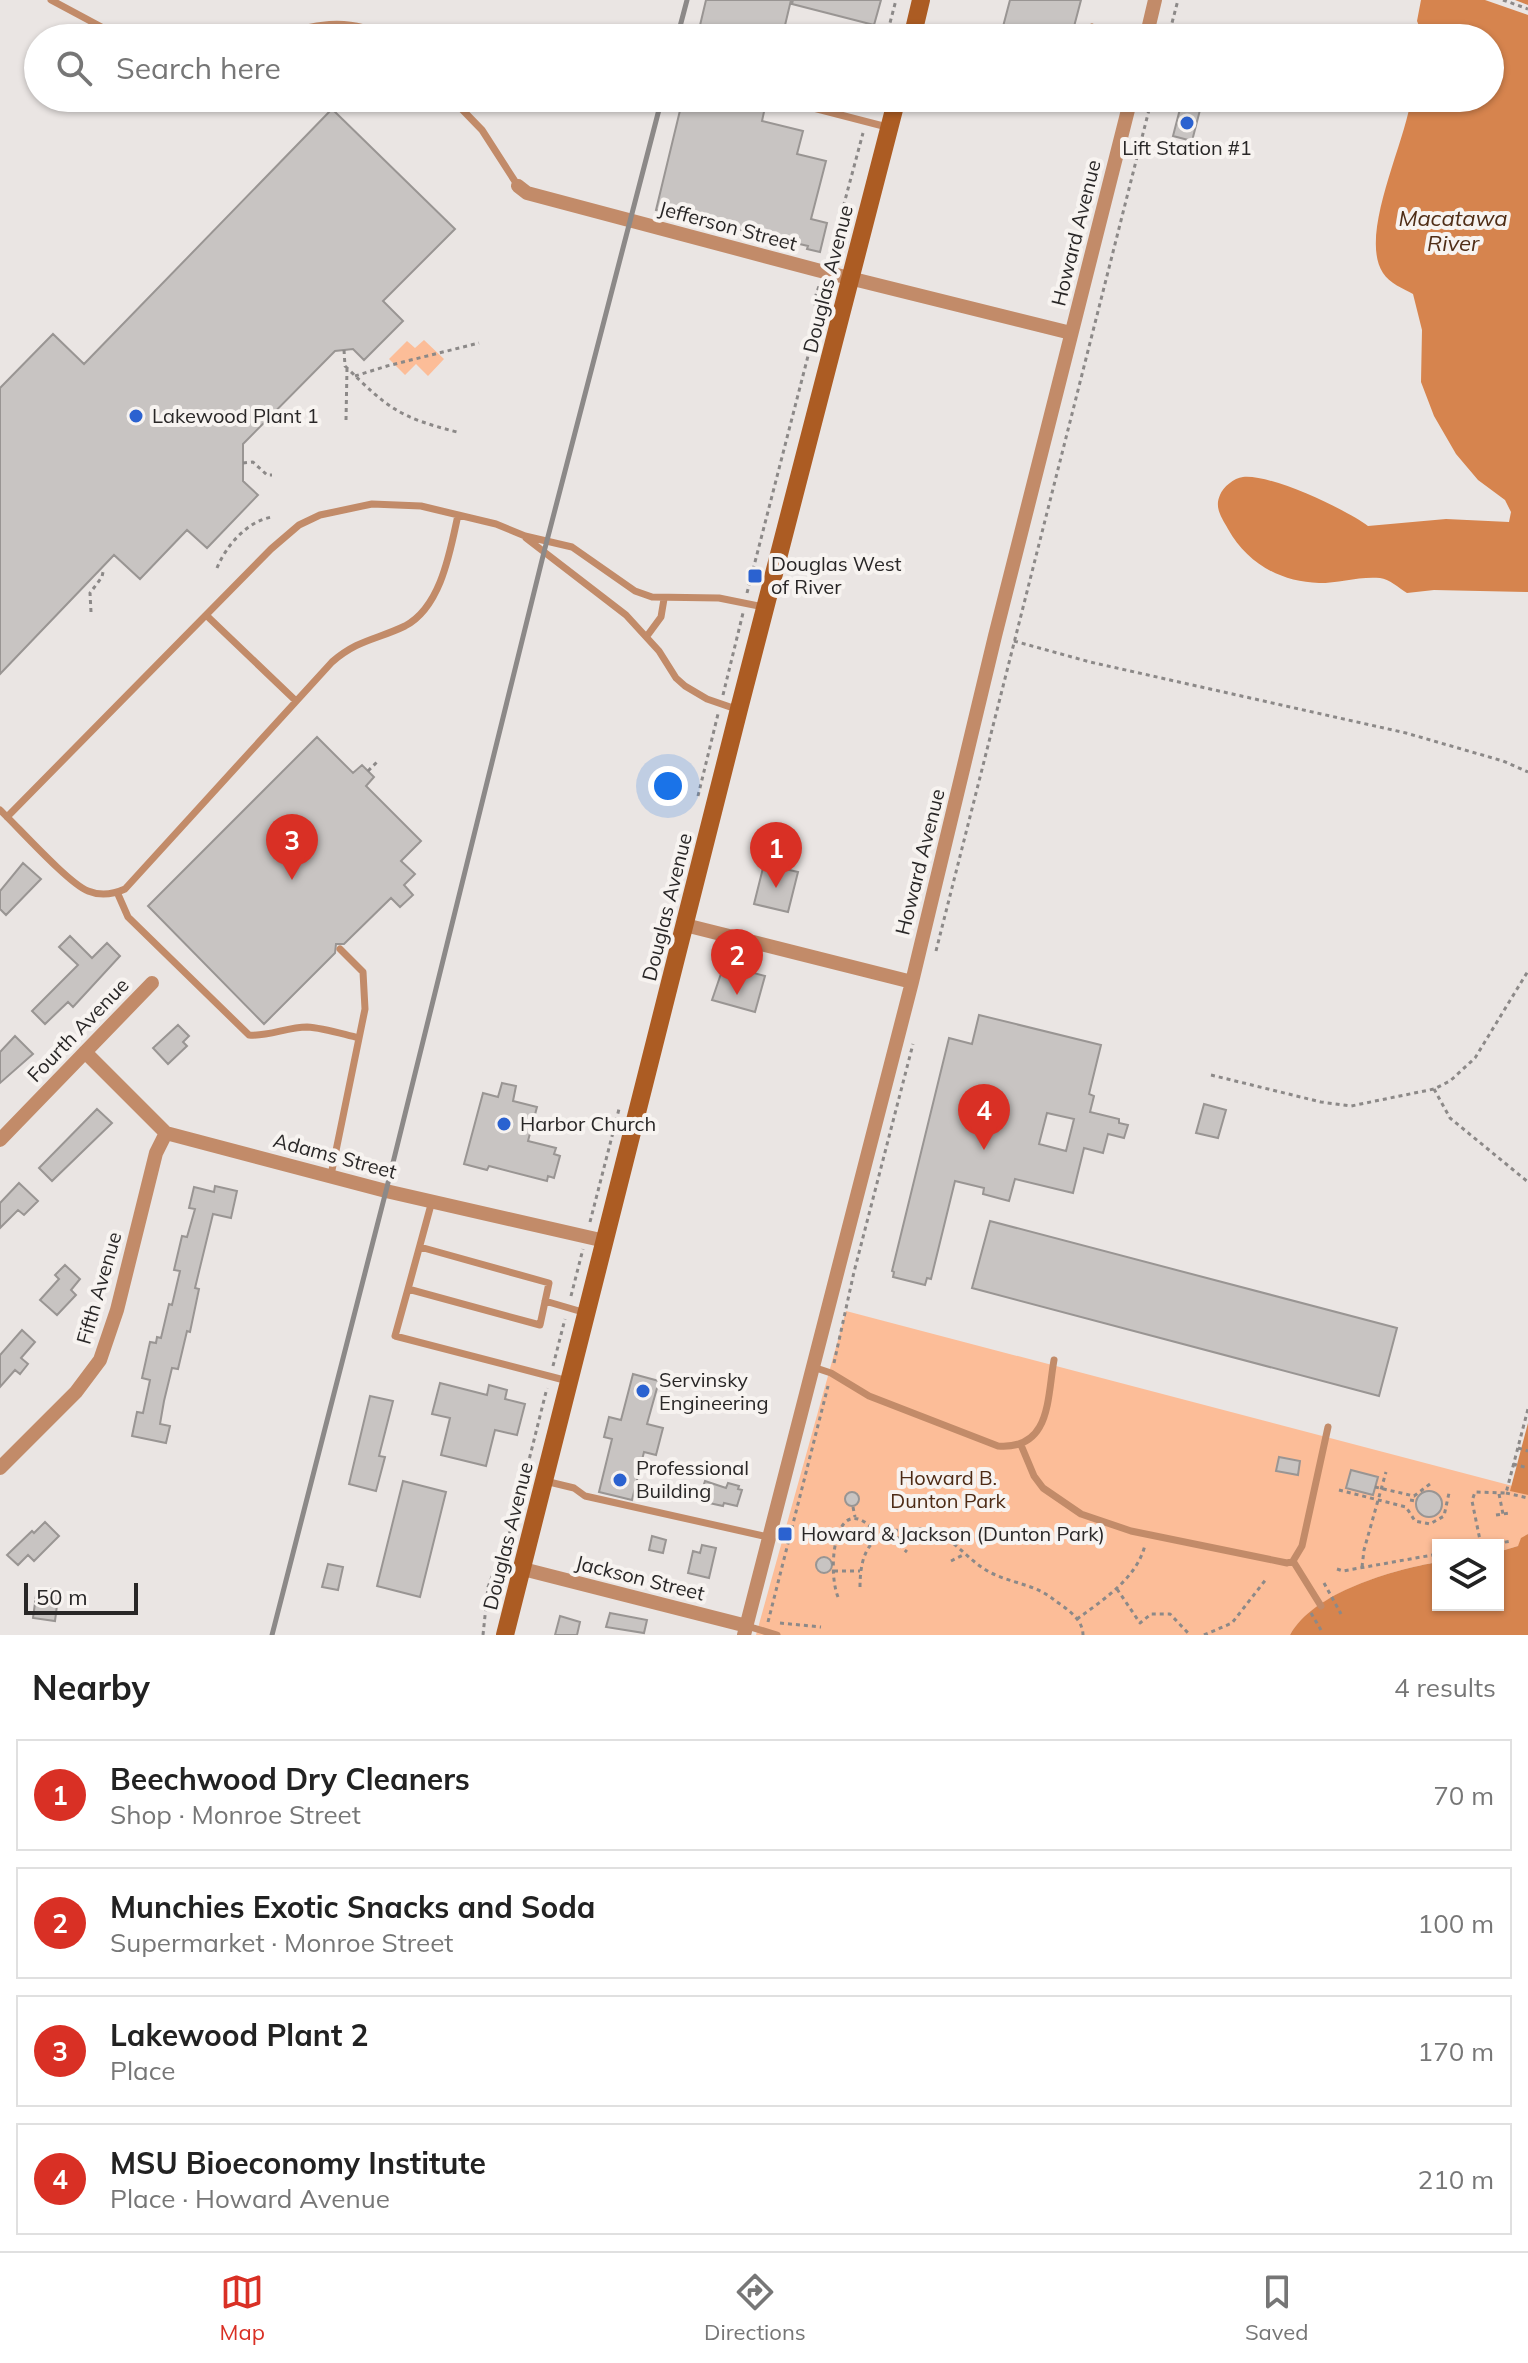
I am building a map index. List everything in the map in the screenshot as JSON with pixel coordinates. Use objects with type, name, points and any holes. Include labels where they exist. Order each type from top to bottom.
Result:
[{"type":"street","points":[[916,24],[921,0]]},
{"type":"street","points":[[1149,24],[1155,0]]},
{"type":"street","name":"Douglas Avenue","points":[[505,1635],[893,112]]},
{"type":"street","name":"Howard Avenue","points":[[745,1631],[912,982],[995,636],[1127,112]]},
{"type":"street","name":"Jefferson Street","points":[[518,186],[538,196],[1071,333]]},
{"type":"street","points":[[685,925],[912,982]]},
{"type":"street","name":"Fourth Avenue","points":[[0,1140],[152,983]]},
{"type":"street","points":[[85,1052],[166,1133]]},
{"type":"street","name":"Adams Street","points":[[166,1133],[511,1221],[605,1241]]},
{"type":"street","name":"Fifth Avenue","points":[[0,1468],[76,1392],[100,1360],[117,1310],[156,1153],[166,1133]]},
{"type":"street","name":"Jackson Street","points":[[523,1569],[745,1631]]},
{"type":"lane","points":[[51,0],[96,24]]},
{"type":"lane","points":[[465,112],[482,130],[518,186]]},
{"type":"lane","points":[[828,112],[889,128]]},
{"type":"lane","points":[[7,817],[280,541],[299,525],[320,515],[372,504],[421,506],[572,547],[635,591],[664,599],[719,598],[766,607]]},
{"type":"lane","points":[[0,810],[79,887],[97,894],[117,892],[131,883],[332,662],[355,644],[396,629],[419,616],[429,604],[441,577],[458,515]]},
{"type":"lane","points":[[525,536],[626,615],[647,636],[685,686],[707,699],[739,709]]},
{"type":"lane","points":[[647,636],[661,617],[664,599]]},
{"type":"lane","points":[[206,615],[296,701]]},
{"type":"lane","points":[[117,892],[128,917],[249,1035],[308,1027],[359,1038]]},
{"type":"lane","points":[[331,1175],[365,1009],[363,972],[340,949]]},
{"type":"lane","points":[[432,1201],[395,1336],[570,1382]]},
{"type":"lane","points":[[408,1289],[540,1325],[549,1283],[420,1247]]},
{"type":"lane","points":[[545,1301],[587,1313]]},
{"type":"lane","points":[[813,1367],[831,1373],[869,1396],[998,1446],[1021,1445],[1030,1441],[1041,1425],[1054,1360]]},
{"type":"lane","points":[[1293,1561],[1302,1546],[1328,1427]]},
{"type":"lane","points":[[1021,1445],[1034,1476],[1043,1488],[1081,1514],[1131,1531],[1274,1562],[1293,1561]]},
{"type":"lane","points":[[544,1481],[574,1488],[585,1496],[770,1537]]},
{"type":"lane","points":[[1293,1561],[1321,1606]]},
{"type":"lane","points":[[745,1631],[777,1635]]},
{"type":"path","points":[[890,24],[896,0]]},
{"type":"path","points":[[1172,24],[1178,0]]},
{"type":"path","points":[[1503,0],[1528,9]]},
{"type":"path","points":[[938,944],[1148,112]]},
{"type":"path","points":[[832,252],[863,132]]},
{"type":"path","points":[[748,588],[816,325],[815,298],[819,285]]},
{"type":"path","points":[[355,376],[479,343]]},
{"type":"path","points":[[344,350],[347,368],[398,413],[420,423],[457,432]]},
{"type":"path","points":[[346,420],[347,368]]},
{"type":"path","points":[[1063,424],[1070,425]]},
{"type":"path","points":[[243,463],[253,462],[267,475],[272,475]]},
{"type":"path","points":[[217,568],[228,547],[247,528],[272,517]]},
{"type":"path","points":[[91,612],[90,593],[103,572]]},
{"type":"path","points":[[725,687],[741,618]]},
{"type":"path","points":[[995,636],[1090,662],[1406,733],[1503,761],[1528,772]]},
{"type":"path","points":[[696,804],[717,718]]},
{"type":"path","points":[[368,771],[378,761]]},
{"type":"path","points":[[1211,1075],[1307,1099],[1351,1106],[1434,1089],[1456,1076],[1475,1058],[1528,971]]},
{"type":"path","points":[[765,1632],[916,1030]]},
{"type":"path","points":[[1434,1089],[1450,1118],[1528,1182]]},
{"type":"path","points":[[483,1635],[488,1587],[513,1524],[619,1108]]},
{"type":"path","points":[[1506,1493],[1528,1409]]},
{"type":"path","points":[[1518,1448],[1528,1451]]},
{"type":"path","points":[[1513,1464],[1528,1468]]},
{"type":"path","points":[[1362,1567],[1378,1488],[1386,1472]]},
{"type":"path","points":[[1406,1507],[1430,1484]]},
{"type":"path","points":[[1378,1488],[1413,1499]]},
{"type":"path","points":[[1339,1490],[1406,1507],[1415,1521],[1430,1524],[1444,1516],[1449,1493]]},
{"type":"path","points":[[1391,1503],[1394,1492]]},
{"type":"path","points":[[1480,1539],[1472,1501],[1475,1492],[1506,1493],[1528,1498]]},
{"type":"path","points":[[1399,1505],[1403,1494]]},
{"type":"path","points":[[1499,1494],[1503,1514]]},
{"type":"path","points":[[853,1507],[855,1517]]},
{"type":"path","points":[[1496,1515],[1510,1513]]},
{"type":"path","points":[[838,1597],[833,1564],[836,1537],[846,1521],[855,1517],[868,1522],[879,1536]]},
{"type":"path","points":[[895,1529],[900,1546],[907,1552]]},
{"type":"path","points":[[860,1587],[860,1571],[866,1552],[879,1536],[895,1529],[931,1530],[986,1570],[1048,1595],[1077,1619],[1083,1635]]},
{"type":"path","points":[[1504,1542],[1511,1541]]},
{"type":"path","points":[[1077,1619],[1117,1589],[1142,1555],[1145,1545]]},
{"type":"path","points":[[951,1561],[966,1554]]},
{"type":"path","points":[[1337,1569],[1432,1555]]},
{"type":"path","points":[[834,1571],[860,1571]]},
{"type":"path","points":[[1204,1635],[1232,1623],[1267,1578]]},
{"type":"path","points":[[1324,1583],[1341,1614]]},
{"type":"path","points":[[1117,1589],[1140,1623]]},
{"type":"path","points":[[1138,1630],[1140,1623],[1151,1614],[1170,1614],[1190,1635]]},
{"type":"path","points":[[768,1620],[791,1626],[821,1627]]},
{"type":"green space","points":[[424,340],[444,359],[428,376],[416,364],[405,375],[389,359],[407,341],[415,348]]},
{"type":"green space","name":"Howard B. Dunton Park","points":[[846,1311],[1528,1490],[1528,1534],[1518,1546],[1504,1550],[1504,1539],[1432,1539],[1432,1563],[1378,1577],[1336,1595],[1302,1620],[1290,1635],[756,1635]]},
{"type":"water","name":"Macatawa River","points":[[1421,0],[1528,0],[1528,592],[1434,590],[1407,593],[1380,578],[1319,583],[1291,579],[1266,568],[1245,552],[1218,509],[1218,500],[1224,489],[1229,483],[1243,477],[1272,481],[1308,494],[1368,526],[1446,519],[1509,522],[1511,512],[1505,500],[1478,480],[1456,454],[1434,416],[1421,382],[1422,330],[1413,294],[1383,273],[1377,256],[1376,236],[1408,112],[1504,112],[1504,24],[1418,24]]},
{"type":"water","points":[[1528,1423],[1528,1495],[1510,1491]]},
{"type":"water","points":[[1528,1534],[1528,1635],[1290,1635],[1301,1620],[1335,1595],[1377,1577],[1432,1563],[1432,1611],[1504,1611],[1504,1550],[1518,1546],[1521,1538]]},
{"type":"pier","points":[[1485,0],[1515,0],[1528,5],[1528,15]]},
{"type":"building","points":[[706,0],[791,0],[785,24],[700,24]]},
{"type":"building","points":[[793,0],[881,0],[874,24],[792,4]]},
{"type":"building","points":[[1010,0],[1081,0],[1075,24],[1004,24]]},
{"type":"building","name":"Lakewood Plant 1","points":[[329,112],[335,112],[455,229],[383,301],[403,321],[364,360],[353,349],[335,351],[243,444],[243,481],[258,495],[207,548],[187,530],[140,579],[114,555],[0,674],[0,388],[53,334],[84,364]]},
{"type":"building","points":[[680,112],[764,112],[762,121],[803,131],[797,154],[826,161],[811,219],[827,223],[820,252],[807,249],[808,246],[656,210]]},
{"type":"building","name":"Lift Station #1","points":[[1179,112],[1199,112],[1192,141],[1173,136]]},
{"type":"building","points":[[317,737],[353,773],[362,765],[374,777],[366,786],[421,841],[401,861],[415,874],[404,885],[413,895],[400,907],[391,898],[344,944],[336,944],[335,953],[264,1024],[148,906]]},
{"type":"building","points":[[23,863],[41,879],[6,915],[0,909],[0,891]]},
{"type":"building","points":[[764,864],[798,872],[788,912],[754,904]]},
{"type":"building","points":[[70,936],[92,958],[107,943],[120,956],[73,1007],[68,1002],[45,1024],[32,1011],[78,965],[59,947]]},
{"type":"building","points":[[724,965],[765,976],[755,1012],[712,1000]]},
{"type":"building","points":[[979,1015],[1101,1045],[1089,1094],[1094,1096],[1090,1112],[1119,1119],[1119,1123],[1128,1125],[1124,1138],[1108,1134],[1103,1153],[1084,1148],[1073,1193],[1015,1179],[1009,1201],[983,1194],[984,1188],[955,1181],[931,1279],[927,1278],[925,1285],[893,1277],[949,1038],[972,1044]],"holes":[[[1047,1113],[1074,1119],[1066,1151],[1039,1144]]]},
{"type":"building","points":[[178,1025],[189,1036],[183,1042],[187,1046],[168,1064],[153,1048]]},
{"type":"building","points":[[15,1036],[33,1054],[0,1083],[0,1052]]},
{"type":"building","name":"Harbor Church","points":[[502,1083],[516,1086],[513,1101],[537,1107],[528,1141],[556,1148],[554,1154],[560,1156],[554,1178],[548,1176],[547,1181],[489,1166],[487,1170],[464,1164],[483,1093],[498,1097]]},
{"type":"building","points":[[1204,1104],[1226,1110],[1218,1138],[1196,1133]]},
{"type":"building","points":[[97,1109],[112,1123],[52,1181],[39,1168]]},
{"type":"building","points":[[19,1183],[38,1201],[24,1215],[18,1210],[0,1228],[0,1203]]},
{"type":"building","points":[[215,1186],[237,1191],[231,1218],[213,1214],[195,1288],[199,1289],[190,1332],[187,1331],[178,1369],[172,1368],[164,1401],[160,1424],[170,1426],[166,1443],[132,1436],[137,1412],[143,1413],[150,1380],[142,1378],[150,1342],[156,1343],[157,1337],[161,1338],[169,1304],[172,1305],[180,1271],[174,1270],[182,1236],[187,1237],[195,1209],[189,1208],[194,1187],[214,1192]]},
{"type":"building","points":[[990,1221],[1397,1328],[1379,1396],[972,1288]]},
{"type":"building","points":[[65,1265],[80,1279],[71,1290],[76,1295],[57,1315],[40,1300],[59,1279],[55,1275]]},
{"type":"building","points":[[22,1330],[35,1342],[21,1358],[28,1364],[20,1374],[15,1370],[0,1387],[0,1355]]},
{"type":"building","points":[[633,1374],[659,1381],[647,1424],[663,1428],[656,1455],[644,1452],[632,1500],[599,1492],[612,1439],[604,1437],[609,1417],[621,1420]]},
{"type":"building","points":[[440,1383],[487,1395],[489,1385],[507,1390],[505,1399],[525,1404],[517,1435],[495,1430],[486,1466],[441,1455],[450,1418],[432,1414]]},
{"type":"building","points":[[370,1396],[393,1401],[379,1456],[385,1457],[376,1491],[349,1484]]},
{"type":"building","points":[[1279,1457],[1300,1461],[1298,1475],[1276,1471]]},
{"type":"building","points":[[1351,1470],[1378,1477],[1373,1495],[1346,1488]]},
{"type":"building","points":[[403,1481],[446,1492],[420,1597],[377,1586]]},
{"type":"building","points":[[705,1481],[726,1488],[728,1483],[739,1486],[738,1489],[742,1490],[737,1506],[709,1503],[710,1499],[700,1496]]},
{"type":"building","points":[[1429,1491],[1438,1495],[1442,1504],[1438,1513],[1429,1517],[1420,1513],[1416,1504],[1420,1495]]},
{"type":"building","points":[[852,1492],[859,1499],[852,1506],[845,1499]]},
{"type":"building","points":[[45,1522],[59,1536],[34,1561],[28,1555],[18,1565],[7,1555]]},
{"type":"building","points":[[652,1536],[666,1540],[663,1553],[649,1550]]},
{"type":"building","points":[[702,1545],[716,1548],[709,1578],[688,1573],[693,1551],[700,1553]]},
{"type":"building","points":[[824,1557],[832,1565],[824,1573],[816,1565]]},
{"type":"building","points":[[328,1564],[343,1567],[338,1590],[322,1587]]},
{"type":"building","points":[[37,1588],[59,1590],[55,1621],[33,1618]]},
{"type":"building","points":[[610,1613],[647,1620],[644,1633],[606,1627]]},
{"type":"building","points":[[560,1616],[580,1622],[577,1635],[555,1635]]},
{"type":"railway","points":[[681,24],[687,0]]},
{"type":"railway","points":[[272,1635],[386,1191],[544,552],[658,112]]},
{"type":"place","name":"Lift Station #1","points":[[1187,123]]},
{"type":"place","name":"Lakewood Plant 1","points":[[136,416]]},
{"type":"place","name":"Douglas West of River","points":[[755,576]]},
{"type":"place","name":"Lakewood Plant 2","points":[[292,880]]},
{"type":"place","name":"Beechwood Dry Cleaners","points":[[776,888]]},
{"type":"place","name":"Munchies Exotic Snacks and Soda","points":[[737,995]]},
{"type":"place","name":"Harbor Church","points":[[504,1124]]},
{"type":"place","name":"MSU Bioeconomy Institute","points":[[984,1150]]},
{"type":"place","name":"Servinsky Engineering","points":[[643,1391]]},
{"type":"place","name":"Professional Building","points":[[620,1480]]},
{"type":"place","name":"Howard & Jackson (Dunton Park)","points":[[785,1534]]}]
